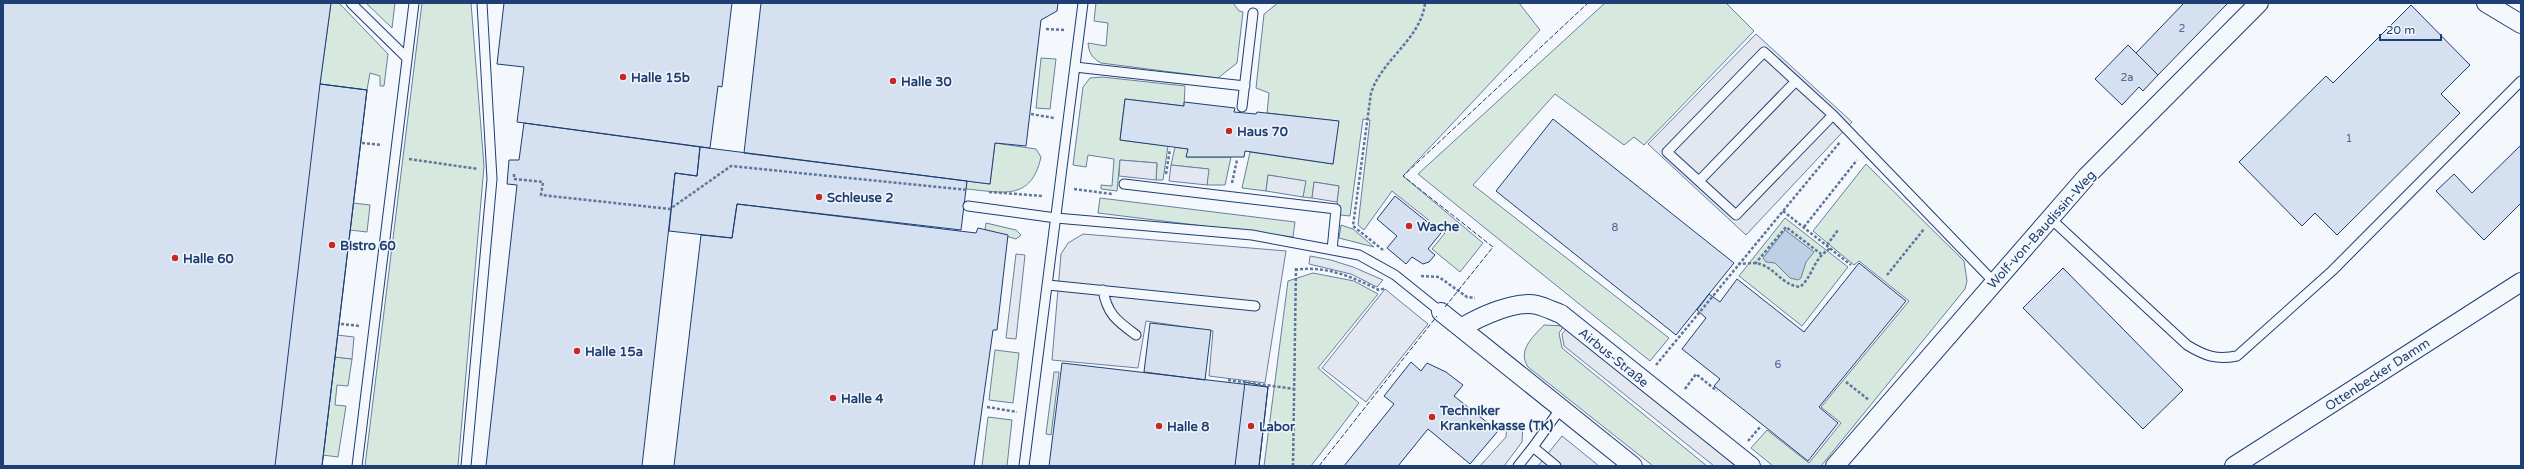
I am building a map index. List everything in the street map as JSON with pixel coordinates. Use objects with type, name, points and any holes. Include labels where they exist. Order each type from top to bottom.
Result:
[{"type":"street","name":"Wolf-von-Baudissin-Weg","points":[[1835,466],[2088,176],[2259,3]]},
{"type":"street","points":[[2486,3],[2521,24]]},
{"type":"street","name":"Ottenbecker Damm","points":[[2234,466],[2521,282]]},
{"type":"street","name":"Airbus-Straße","points":[[1461,328],[1479,317],[1508,308],[1536,305],[1561,314],[1751,466]]},
{"type":"street","points":[[1441,312],[1633,466]]},
{"type":"lane","points":[[351,3],[408,58]]},
{"type":"lane","points":[[356,466],[414,3]]},
{"type":"lane","points":[[466,466],[492,179],[482,3]]},
{"type":"lane","points":[[1024,466],[1083,3]]},
{"type":"lane","points":[[1242,107],[1253,13]]},
{"type":"lane","points":[[1832,115],[1736,215],[1667,152],[1764,52],[1832,115],[1994,282]]},
{"type":"lane","points":[[1075,67],[1245,86]]},
{"type":"lane","points":[[1699,181],[1796,81]]},
{"type":"lane","points":[[2050,218],[2187,346],[2206,356],[2223,358],[2237,356],[2332,272],[2521,82]]},
{"type":"lane","points":[[1124,184],[1336,209],[1332,250]]},
{"type":"lane","points":[[968,206],[1056,218],[1252,235],[1359,255],[1383,267],[1441,312]]},
{"type":"lane","points":[[1048,285],[1255,306]]},
{"type":"lane","points":[[1103,290],[1106,307],[1117,322],[1136,335]]},
{"type":"lane","points":[[1518,466],[1561,408]]},
{"type":"lane","points":[[1532,447],[1556,466]]},
{"type":"path","points":[[1385,251],[1353,226],[1370,93],[1381,70],[1416,28],[1422,17],[1425,3]]},
{"type":"path","points":[[1046,29],[1066,30]]},
{"type":"path","points":[[1031,114],[1057,119]]},
{"type":"path","points":[[1655,366],[1844,137]]},
{"type":"path","points":[[362,143],[383,145]]},
{"type":"path","points":[[1804,227],[1862,154]]},
{"type":"path","points":[[406,159],[483,170]]},
{"type":"path","points":[[514,174],[514,179],[543,182],[541,195],[670,209],[731,166],[970,190]]},
{"type":"path","points":[[984,192],[1042,198],[1045,190]]},
{"type":"path","points":[[1783,211],[1851,265]]},
{"type":"path","points":[[1887,275],[1929,223]]},
{"type":"path","points":[[1755,264],[1786,227],[1821,254]]},
{"type":"path","points":[[1827,245],[1838,230]]},
{"type":"path","points":[[1738,264],[1755,264],[1768,268],[1792,286],[1800,287],[1806,282],[1814,263],[1821,254],[1831,248]]},
{"type":"path","points":[[1293,466],[1296,266]]},
{"type":"path","points":[[1296,270],[1309,268],[1332,271],[1379,290],[1385,287],[1399,298],[1409,286]]},
{"type":"path","points":[[341,324],[361,326]]},
{"type":"path","points":[[1680,395],[1696,374],[1717,391]]},
{"type":"path","points":[[1228,380],[1295,388]]},
{"type":"path","points":[[1846,382],[1875,405]]},
{"type":"path","points":[[987,407],[1018,412]]},
{"type":"path","points":[[1744,446],[1761,426]]},
{"type":"shaded area","points":[[331,3],[339,3],[388,54],[384,86],[380,86],[380,76],[370,73],[367,90],[320,84]]},
{"type":"shaded area","points":[[366,3],[395,3],[392,28]]},
{"type":"shaded area","points":[[422,3],[471,3],[484,166],[458,466],[365,466]]},
{"type":"shaded area","points":[[1096,3],[1233,3],[1239,11],[1243,12],[1237,63],[1218,78],[1101,63],[1092,55],[1089,50],[1088,43],[1106,46],[1108,23],[1094,21]]},
{"type":"shaded area","points":[[1278,3],[1519,3],[1540,30],[1403,176],[1483,243],[1460,272],[1432,249],[1445,233],[1392,191],[1364,230],[1358,225],[1370,120],[1363,119],[1350,216],[1341,215],[1337,202],[1339,186],[1314,182],[1312,198],[1303,197],[1305,181],[1268,175],[1266,191],[1242,188],[1250,152],[1333,164],[1338,121],[1267,113],[1269,93],[1256,88],[1264,14]]},
{"type":"shaded area","points":[[1605,3],[1726,3],[1754,31],[1644,145],[1634,137],[1624,145],[1555,94],[1473,185],[1669,338],[1650,361],[1418,174]]},
{"type":"shaded area","points":[[1756,34],[1852,122],[1746,235],[1648,144]]},
{"type":"shaded area","points":[[1041,58],[1056,59],[1050,109],[1036,108]]},
{"type":"shaded area","points":[[1102,77],[1185,86],[1184,106],[1125,99],[1120,140],[1168,146],[1163,180],[1156,180],[1157,163],[1120,160],[1117,191],[1101,189],[1101,185],[1112,186],[1114,159],[1088,155],[1086,167],[1073,165],[1083,87],[1090,78]]},
{"type":"shaded area","points":[[995,143],[1036,149],[1041,157],[1036,171],[1030,181],[1022,188],[1013,191],[992,192],[966,189],[967,181],[990,184]]},
{"type":"shaded area","points":[[1175,147],[1188,149],[1187,157],[1231,157],[1225,185],[1207,185],[1208,169],[1171,165]]},
{"type":"shaded area","points":[[1120,160],[1157,163],[1156,180],[1119,176]]},
{"type":"shaded area","points":[[1866,164],[1964,261],[1967,281],[1965,289],[1821,466],[1773,466],[1751,448],[1767,430],[1809,463],[1841,423],[1821,407],[1909,301],[1859,261],[1854,265],[1813,231]]},
{"type":"shaded area","points":[[1171,165],[1209,169],[1207,185],[1169,181]]},
{"type":"shaded area","points":[[1268,175],[1306,181],[1303,197],[1266,191]]},
{"type":"shaded area","points":[[1314,182],[1339,186],[1337,202],[1312,198]]},
{"type":"shaded area","points":[[1100,198],[1295,222],[1293,237],[1098,213]]},
{"type":"shaded area","points":[[353,203],[370,205],[367,232],[350,230]]},
{"type":"shaded area","points":[[1785,218],[1848,267],[1802,326],[1739,276]]},
{"type":"shaded area","points":[[986,223],[1016,230],[1021,235],[1016,239],[985,230]]},
{"type":"shaded area","points":[[1341,225],[1353,229],[1374,247],[1339,238]]},
{"type":"shaded area","points":[[1083,234],[1286,251],[1265,383],[1209,376],[1213,331],[1146,321],[1138,368],[1052,360],[1061,254],[1068,243]]},
{"type":"shaded area","points":[[1016,254],[1025,255],[1016,339],[1006,338]]},
{"type":"shaded area","points":[[1310,256],[1331,260],[1353,267],[1383,280],[1377,287],[1351,274],[1309,264]]},
{"type":"shaded area","points":[[1313,273],[1354,281],[1378,294],[1318,368],[1359,403],[1311,466],[1264,466],[1288,281]]},
{"type":"shaded area","points":[[1385,289],[1428,324],[1366,402],[1322,368]]},
{"type":"shaded area","points":[[1544,325],[1564,326],[1559,333],[1562,348],[1707,466],[1653,466],[1528,367],[1524,355],[1525,349],[1531,339]]},
{"type":"shaded area","points":[[1568,327],[1736,466],[1714,466],[1564,346],[1562,334]]},
{"type":"shaded area","points":[[337,335],[354,337],[352,359],[335,357]]},
{"type":"shaded area","points":[[995,350],[1019,353],[1013,403],[989,400]]},
{"type":"shaded area","points":[[335,357],[352,359],[348,386],[337,385],[335,405],[346,406],[338,457],[323,455]]},
{"type":"shaded area","points":[[1054,372],[1059,372],[1051,435],[1046,434]]},
{"type":"shaded area","points":[[988,417],[1012,420],[1007,466],[982,466]]},
{"type":"shaded area","points":[[1507,423],[1523,423],[1522,442],[1504,466],[1480,466],[1506,437]]},
{"type":"shaded area","points":[[1562,436],[1599,466],[1538,466]]},
{"type":"water","points":[[1785,230],[1814,252],[1806,262],[1801,278],[1798,280],[1790,278],[1775,263],[1766,262],[1763,258]]},
{"type":"building","name":"Halle 60","points":[[3,3],[331,3],[320,84],[367,90],[322,466],[3,466]]},
{"type":"building","name":"Halle 15b","points":[[504,3],[732,3],[722,87],[718,86],[710,148],[517,122],[524,67],[497,64]]},
{"type":"building","name":"Halle 30","points":[[761,3],[1058,3],[1057,11],[1041,20],[1026,146],[995,143],[990,184],[744,153]]},
{"type":"building","points":[[2184,3],[2228,3],[2158,75],[2136,53]]},
{"type":"building","points":[[2411,5],[2470,65],[2441,94],[2460,113],[2337,235],[2315,213],[2302,226],[2239,162],[2326,76],[2333,83]]},
{"type":"building","points":[[2128,45],[2158,75],[2143,91],[2139,87],[2122,105],[2095,79]]},
{"type":"building","points":[[320,84],[367,90],[322,466],[275,466]]},
{"type":"building","name":"Haus 70","points":[[1125,99],[1184,106],[1184,102],[1235,108],[1234,112],[1256,114],[1257,112],[1339,121],[1333,164],[1245,151],[1244,157],[1186,157],[1188,149],[1120,140]]},
{"type":"building","points":[[1553,119],[1734,263],[1676,335],[1496,191]]},
{"type":"building","name":"Halle 15a","points":[[524,123],[700,147],[697,176],[675,173],[642,466],[486,466],[517,185],[507,184],[509,160],[519,160]]},
{"type":"building","points":[[2521,145],[2521,203],[2484,240],[2436,191],[2454,174],[2472,193]]},
{"type":"building","name":"Schleuse 2","points":[[700,147],[967,181],[961,230],[737,204],[732,238],[669,231],[675,173],[697,176]]},
{"type":"building","name":"Wache","points":[[1395,196],[1441,233],[1428,249],[1435,255],[1429,262],[1423,264],[1412,257],[1406,264],[1387,248],[1397,236],[1377,219]]},
{"type":"building","name":"Halle 4","points":[[737,204],[976,233],[978,228],[1008,235],[997,330],[993,330],[974,466],[674,466],[701,235],[732,238]]},
{"type":"building","points":[[1859,263],[1906,301],[1819,407],[1838,423],[1808,461],[1714,386],[1720,379],[1682,349],[1706,318],[1697,310],[1709,294],[1720,302],[1737,279],[1804,332]]},
{"type":"building","points":[[2063,268],[2183,390],[2143,429],[2023,308]]},
{"type":"building","points":[[1150,323],[1211,330],[1205,380],[1144,372]]},
{"type":"building","name":"Techniker Krankenkasse (TK)","points":[[1411,362],[1421,371],[1427,363],[1446,372],[1463,385],[1454,396],[1498,431],[1470,464],[1428,429],[1398,466],[1344,466],[1394,404],[1384,396]]},
{"type":"building","name":"Halle 8","points":[[1062,363],[1268,387],[1259,466],[1049,466]]},
{"type":"building","name":"Labor","points":[[1245,382],[1268,387],[1259,466],[1235,466]]},
{"type":"fence","points":[[1445,307],[1493,247],[1403,176],[1588,3]]},
{"type":"fence","points":[[1319,466],[1437,316]]},
{"type":"place","name":"Halle 15b","points":[[623,77]]},
{"type":"place","name":"Halle 30","points":[[893,81]]},
{"type":"place","name":"Haus 70","points":[[1229,131]]},
{"type":"place","name":"Schleuse 2","points":[[819,197]]},
{"type":"place","name":"Wache","points":[[1409,226]]},
{"type":"place","name":"Bistro 60","points":[[332,245]]},
{"type":"place","name":"Halle 60","points":[[175,258]]},
{"type":"place","name":"Halle 15a","points":[[577,351]]},
{"type":"place","name":"Halle 4","points":[[833,398]]},
{"type":"place","name":"Techniker Krankenkasse (TK)","points":[[1432,417]]},
{"type":"place","name":"Halle 8","points":[[1159,426]]},
{"type":"place","name":"Labor","points":[[1251,426]]}]
